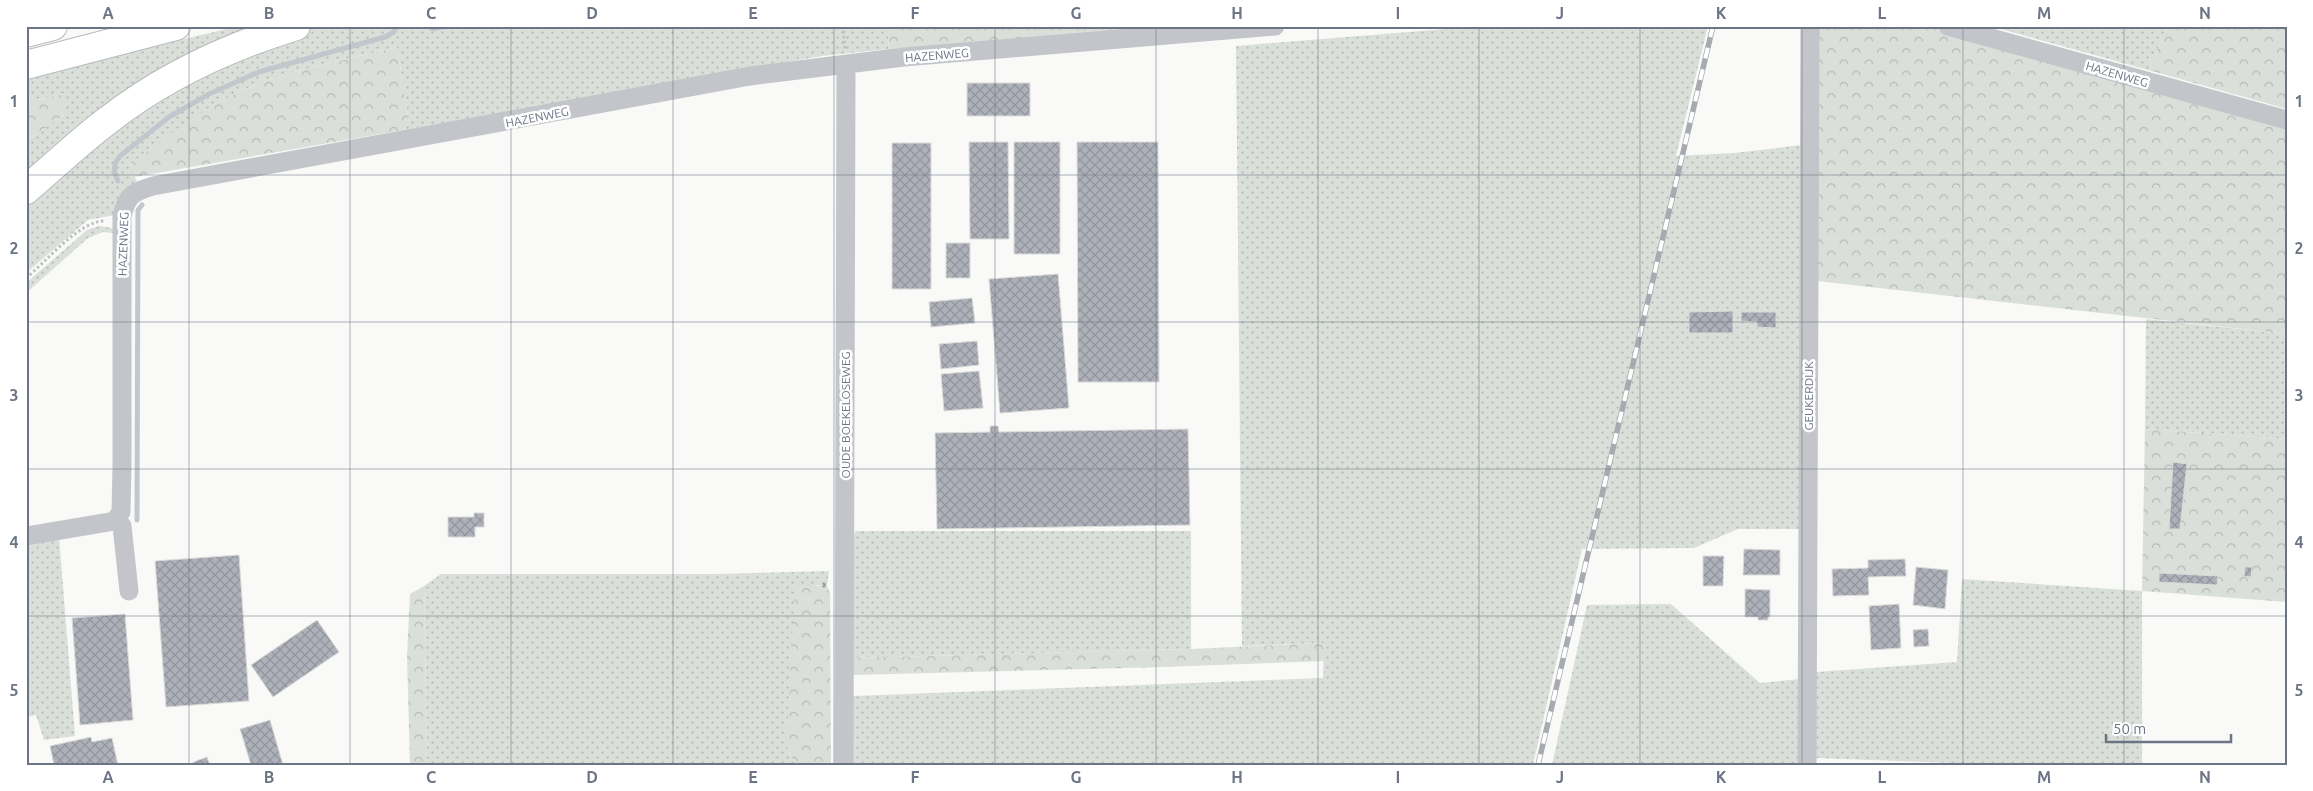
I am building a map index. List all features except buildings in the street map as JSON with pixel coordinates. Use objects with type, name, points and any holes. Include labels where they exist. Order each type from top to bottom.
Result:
[{"type":"highway","points":[[26,33],[53,26]]},
{"type":"highway","points":[[26,65],[176,26]]},
{"type":"highway","points":[[26,190],[107,120],[145,94],[224,52],[296,26]]},
{"type":"street","name":"HAZENWEG","points":[[115,521],[121,512],[122,221],[126,202],[136,192],[153,186],[750,76],[904,57],[1275,26]]},
{"type":"street","name":"GEUKERDIJK","points":[[1807,765],[1810,26]]},
{"type":"street","name":"HAZENWEG","points":[[1948,26],[2287,120]]},
{"type":"street","name":"OUDE BOEKELOSEWEG","points":[[844,765],[846,65]]},
{"type":"street","points":[[26,536],[115,521],[122,526],[128,591]]},
{"type":"path","points":[[26,278],[86,226],[97,221],[122,221]]},
{"type":"green space","points":[[239,26],[279,26],[26,183],[26,141],[64,115],[64,94],[26,102],[26,77]]},
{"type":"green space","points":[[319,26],[897,26],[889,30],[888,49],[822,56],[404,130],[409,122],[397,47],[284,75],[230,96],[195,117],[129,166],[138,183],[115,215],[88,220],[26,273],[26,197],[121,118],[257,45]]},
{"type":"green space","points":[[897,26],[1198,26],[888,49],[889,30]]},
{"type":"green space","points":[[1483,26],[1708,26],[1676,156],[1735,153],[1802,145],[1800,529],[1738,529],[1694,548],[1582,549],[1533,765],[850,765],[853,696],[1323,678],[1324,643],[1242,646],[1236,46]]},
{"type":"green space","points":[[1819,26],[1928,26],[2287,125],[2287,334],[1817,281]]},
{"type":"green space","points":[[1990,26],[2168,26],[2148,70]]},
{"type":"green space","points":[[2168,26],[2287,26],[2287,109],[2148,70]]},
{"type":"green space","points":[[397,47],[409,122],[404,130],[134,177],[129,166],[195,117],[230,96],[284,75]]},
{"type":"green space","points":[[64,94],[64,115],[26,141],[26,102]]},
{"type":"green space","points":[[99,226],[112,228],[115,233],[103,232],[88,238],[26,293],[26,283],[87,230]]},
{"type":"green space","points":[[2146,319],[2287,334],[2287,439],[2145,429]]},
{"type":"green space","points":[[2145,429],[2287,439],[2287,602],[2142,591]]},
{"type":"green space","points":[[855,531],[1191,531],[1191,649],[849,658],[850,563]]},
{"type":"green space","points":[[59,537],[75,736],[44,740],[36,715],[26,717],[26,543]]},
{"type":"green space","points":[[829,571],[827,586],[816,585],[788,747],[795,765],[427,765],[424,586],[441,574],[717,574]]},
{"type":"green space","points":[[1962,579],[2142,591],[2142,765],[2010,765],[1815,758],[1816,672],[1957,662]]},
{"type":"green space","points":[[795,585],[827,586],[830,593],[831,765],[795,765],[788,747],[786,747]]},
{"type":"green space","points":[[424,586],[427,765],[410,765],[407,656],[410,594]]},
{"type":"green space","points":[[1671,604],[1760,683],[1799,679],[1799,765],[1552,765],[1587,605]]},
{"type":"green space","points":[[1324,643],[1324,661],[854,675],[849,672],[849,658],[1191,649]]},
{"type":"waterway","points":[[118,181],[115,168],[120,156],[169,117],[209,94],[259,72],[385,37],[394,32],[396,26]]},
{"type":"waterway","points":[[432,29],[446,26]]},
{"type":"waterway","points":[[137,520],[138,210],[142,205]]},
{"type":"railway","points":[[1538,765],[1713,26]]}]
